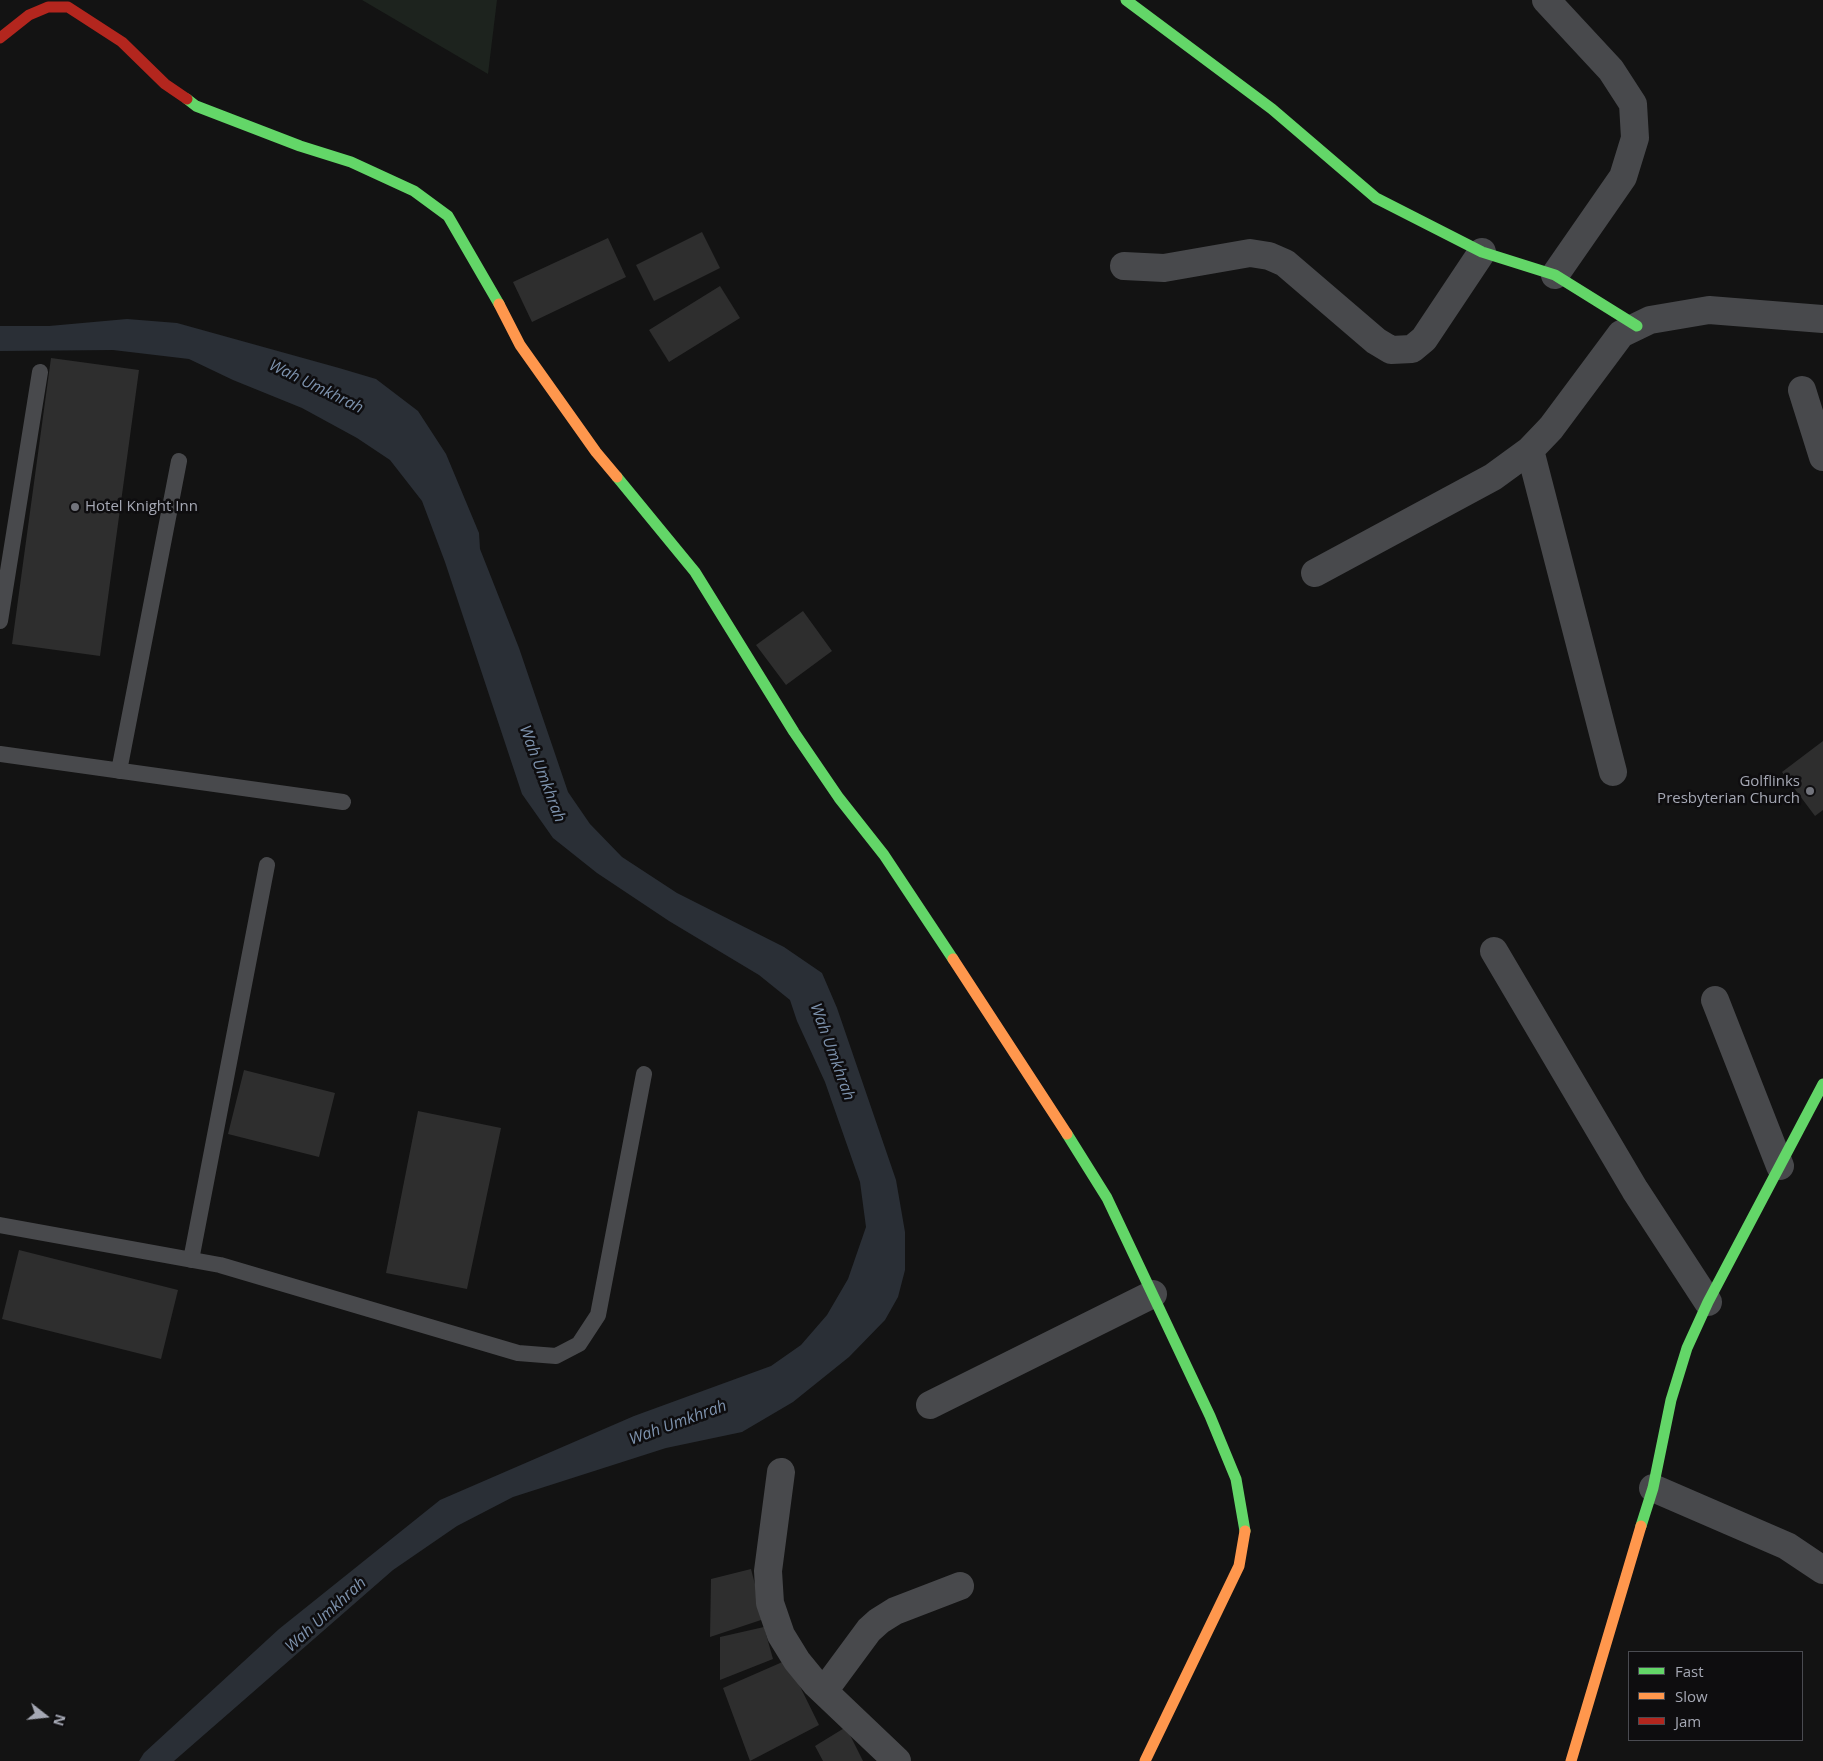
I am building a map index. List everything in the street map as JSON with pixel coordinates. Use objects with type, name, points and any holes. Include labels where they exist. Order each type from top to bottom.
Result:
[{"type":"street","points":[[1126,0],[1272,109],[1376,198],[1482,252],[1555,275],[1637,326]]},
{"type":"street","points":[[1546,0],[1611,70],[1633,104],[1635,138],[1623,177],[1555,275]]},
{"type":"street","points":[[0,38],[35,12],[48,7],[69,3],[122,42],[165,84],[196,106],[300,146],[351,162],[414,191],[448,216],[490,286],[520,345],[596,452],[694,572],[794,732],[839,798],[884,855],[1017,1056],[1107,1198],[1210,1416],[1236,1479],[1245,1529],[1239,1566],[1208,1634],[1145,1761]]},
{"type":"street","points":[[1124,266],[1164,268],[1250,253],[1269,256],[1285,263],[1376,341],[1391,350],[1412,349],[1424,339],[1482,252]]},
{"type":"street","points":[[1315,573],[1493,477],[1530,450],[1550,428],[1621,334],[1650,320],[1709,310],[1823,318]]},
{"type":"street","points":[[1802,390],[1823,458]]},
{"type":"street","points":[[1530,450],[1613,772]]},
{"type":"street","points":[[1494,951],[1635,1190],[1708,1302]]},
{"type":"street","points":[[1715,1000],[1780,1166]]},
{"type":"street","points":[[1571,1761],[1653,1488],[1671,1400],[1687,1348],[1708,1302],[1823,1084]]},
{"type":"street","points":[[930,1405],[1153,1294]]},
{"type":"street","points":[[781,1472],[768,1571],[770,1603],[781,1634],[793,1654],[824,1691],[897,1761]]},
{"type":"street","points":[[1653,1488],[1787,1546],[1823,1570]]},
{"type":"street","points":[[824,1691],[869,1630],[880,1621],[895,1611],[960,1586]]},
{"type":"lane","points":[[0,621],[40,372]]},
{"type":"lane","points":[[119,770],[179,461]]},
{"type":"lane","points":[[0,754],[343,802]]},
{"type":"lane","points":[[192,1260],[267,865]]},
{"type":"lane","points":[[0,1225],[220,1265],[518,1353],[556,1356],[579,1344],[598,1315],[644,1074]]},
{"type":"shaded area","points":[[362,0],[497,0],[488,74]]},
{"type":"water","name":"Wah Umkhrah","points":[[127,319],[177,323],[376,379],[418,411],[446,454],[479,533],[480,549],[519,648],[568,792],[590,824],[622,857],[677,893],[784,947],[822,973],[837,1008],[896,1180],[905,1232],[905,1270],[898,1297],[885,1320],[849,1357],[793,1402],[742,1432],[666,1448],[513,1497],[457,1526],[393,1570],[174,1761],[139,1761],[144,1753],[279,1629],[440,1500],[634,1416],[771,1366],[801,1345],[827,1315],[848,1279],[866,1227],[860,1182],[825,1082],[797,1021],[790,1000],[759,975],[669,921],[597,873],[553,838],[522,794],[445,562],[422,501],[390,460],[357,438],[302,408],[233,380],[189,359],[113,350],[0,351],[0,326],[49,326]]},
{"type":"building","points":[[702,232],[720,268],[654,301],[636,265]]},
{"type":"building","points":[[608,238],[626,277],[532,322],[513,282]]},
{"type":"building","points":[[720,286],[740,318],[669,362],[649,330]]},
{"type":"building","name":"Hotel Knight Inn","points":[[51,358],[139,370],[100,656],[12,644]]},
{"type":"building","points":[[803,611],[832,651],[786,685],[756,645]]},
{"type":"building","name":"Golflinks Presbyterian Church","points":[[1823,741],[1823,810],[1815,816],[1782,772]]},
{"type":"building","points":[[244,1070],[335,1093],[319,1157],[228,1134]]},
{"type":"building","points":[[418,1111],[501,1128],[467,1289],[386,1273]]},
{"type":"building","points":[[19,1250],[178,1290],[161,1359],[2,1319]]},
{"type":"building","points":[[751,1569],[764,1619],[710,1637],[711,1579]]},
{"type":"building","points":[[764,1627],[773,1659],[720,1680],[720,1637]]},
{"type":"building","points":[[787,1660],[819,1725],[750,1761],[723,1688]]},
{"type":"building","points":[[846,1727],[863,1761],[823,1761],[815,1746]]},
{"type":"traffic: fast","points":[[1126,0],[1272,109],[1376,198],[1482,252],[1555,275],[1637,326]]},
{"type":"traffic: fast","points":[[187,99],[196,106],[300,146],[351,162],[414,191],[448,216],[499,304]]},
{"type":"traffic: fast","points":[[617,477],[695,572],[794,732],[839,798],[884,855],[953,959]]},
{"type":"traffic: fast","points":[[1641,1526],[1653,1488],[1671,1400],[1687,1348],[1708,1302],[1823,1084]]},
{"type":"traffic: fast","points":[[1067,1134],[1107,1198],[1210,1416],[1236,1479],[1245,1531]]},
{"type":"traffic: slow","points":[[499,304],[520,345],[596,452],[617,477]]},
{"type":"traffic: slow","points":[[953,959],[1067,1134]]},
{"type":"traffic: slow","points":[[1571,1761],[1641,1526]]},
{"type":"traffic: slow","points":[[1145,1761],[1239,1566],[1245,1531]]},
{"type":"traffic: jam","points":[[0,38],[29,15],[48,7],[68,7],[122,42],[165,84],[187,99]]},
{"type":"place","name":"Hotel Knight Inn","points":[[75,507]]},
{"type":"place","name":"Golflinks Presbyterian Church","points":[[1810,791]]}]
